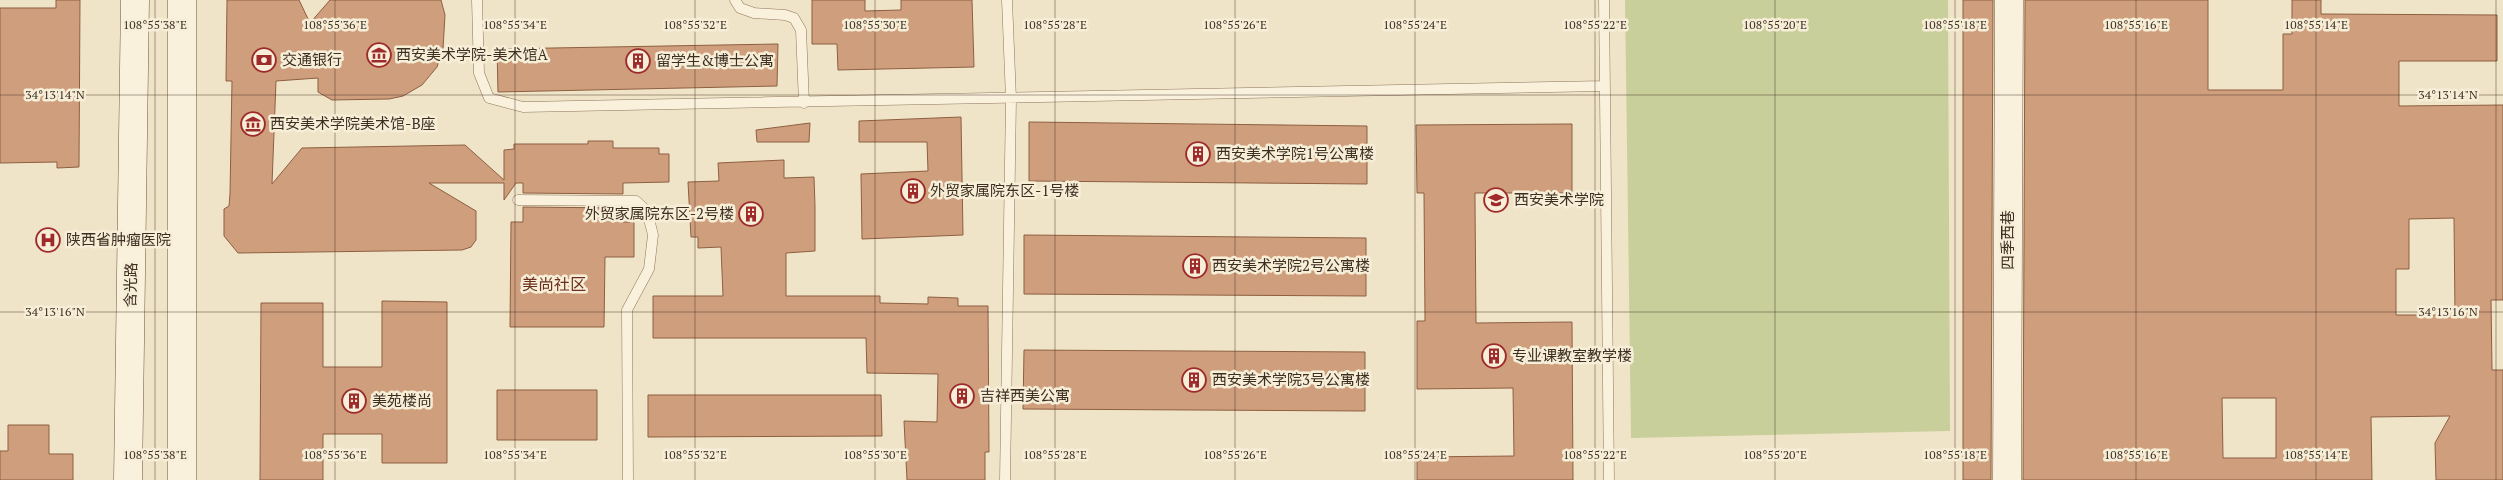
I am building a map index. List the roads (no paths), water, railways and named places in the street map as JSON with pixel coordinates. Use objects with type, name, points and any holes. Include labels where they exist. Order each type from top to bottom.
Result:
[{"type":"main road","name":"含光路","points":[[128,480],[135,0]]},
{"type":"main road","points":[[182,0],[182,480]]},
{"type":"main road","name":"四季西巷","points":[[2006,480],[2009,0]]},
{"type":"lane","points":[[477,0],[479,73],[489,98],[523,108],[1605,86]]},
{"type":"lane","points":[[735,0],[740,8],[754,14],[785,15],[794,18],[801,30],[804,103]]},
{"type":"lane","points":[[1005,480],[1011,99],[1007,0]]},
{"type":"lane","points":[[1604,0],[1608,480]]},
{"type":"lane","points":[[518,200],[636,201],[647,211],[653,235],[649,269],[627,310],[628,480]]},
{"type":"place","name":"西安美术学院-美术馆A","points":[[379,55]]},
{"type":"place","name":"交通银行","points":[[264,60]]},
{"type":"place","name":"留学生&博士公寓","points":[[638,61]]},
{"type":"place","name":"西安美术学院美术馆-B座","points":[[253,124]]},
{"type":"place","name":"西安美术学院1号公寓楼","points":[[1198,154]]},
{"type":"place","name":"外贸家属院东区-1号楼","points":[[913,191]]},
{"type":"place","name":"西安美术学院","points":[[1496,200]]},
{"type":"place","name":"外贸家属院东区-2号楼","points":[[751,214]]},
{"type":"place","name":"陕西省肿瘤医院","points":[[48,240]]},
{"type":"place","name":"西安美术学院2号公寓楼","points":[[1195,266]]},
{"type":"place","name":"专业课教室教学楼","points":[[1494,356]]},
{"type":"place","name":"西安美术学院3号公寓楼","points":[[1194,380]]},
{"type":"place","name":"吉祥西美公寓","points":[[962,396]]},
{"type":"place","name":"美苑楼尚","points":[[354,401]]},
{"type":"district","name":"美尚社区","points":[[554,284]]}]
